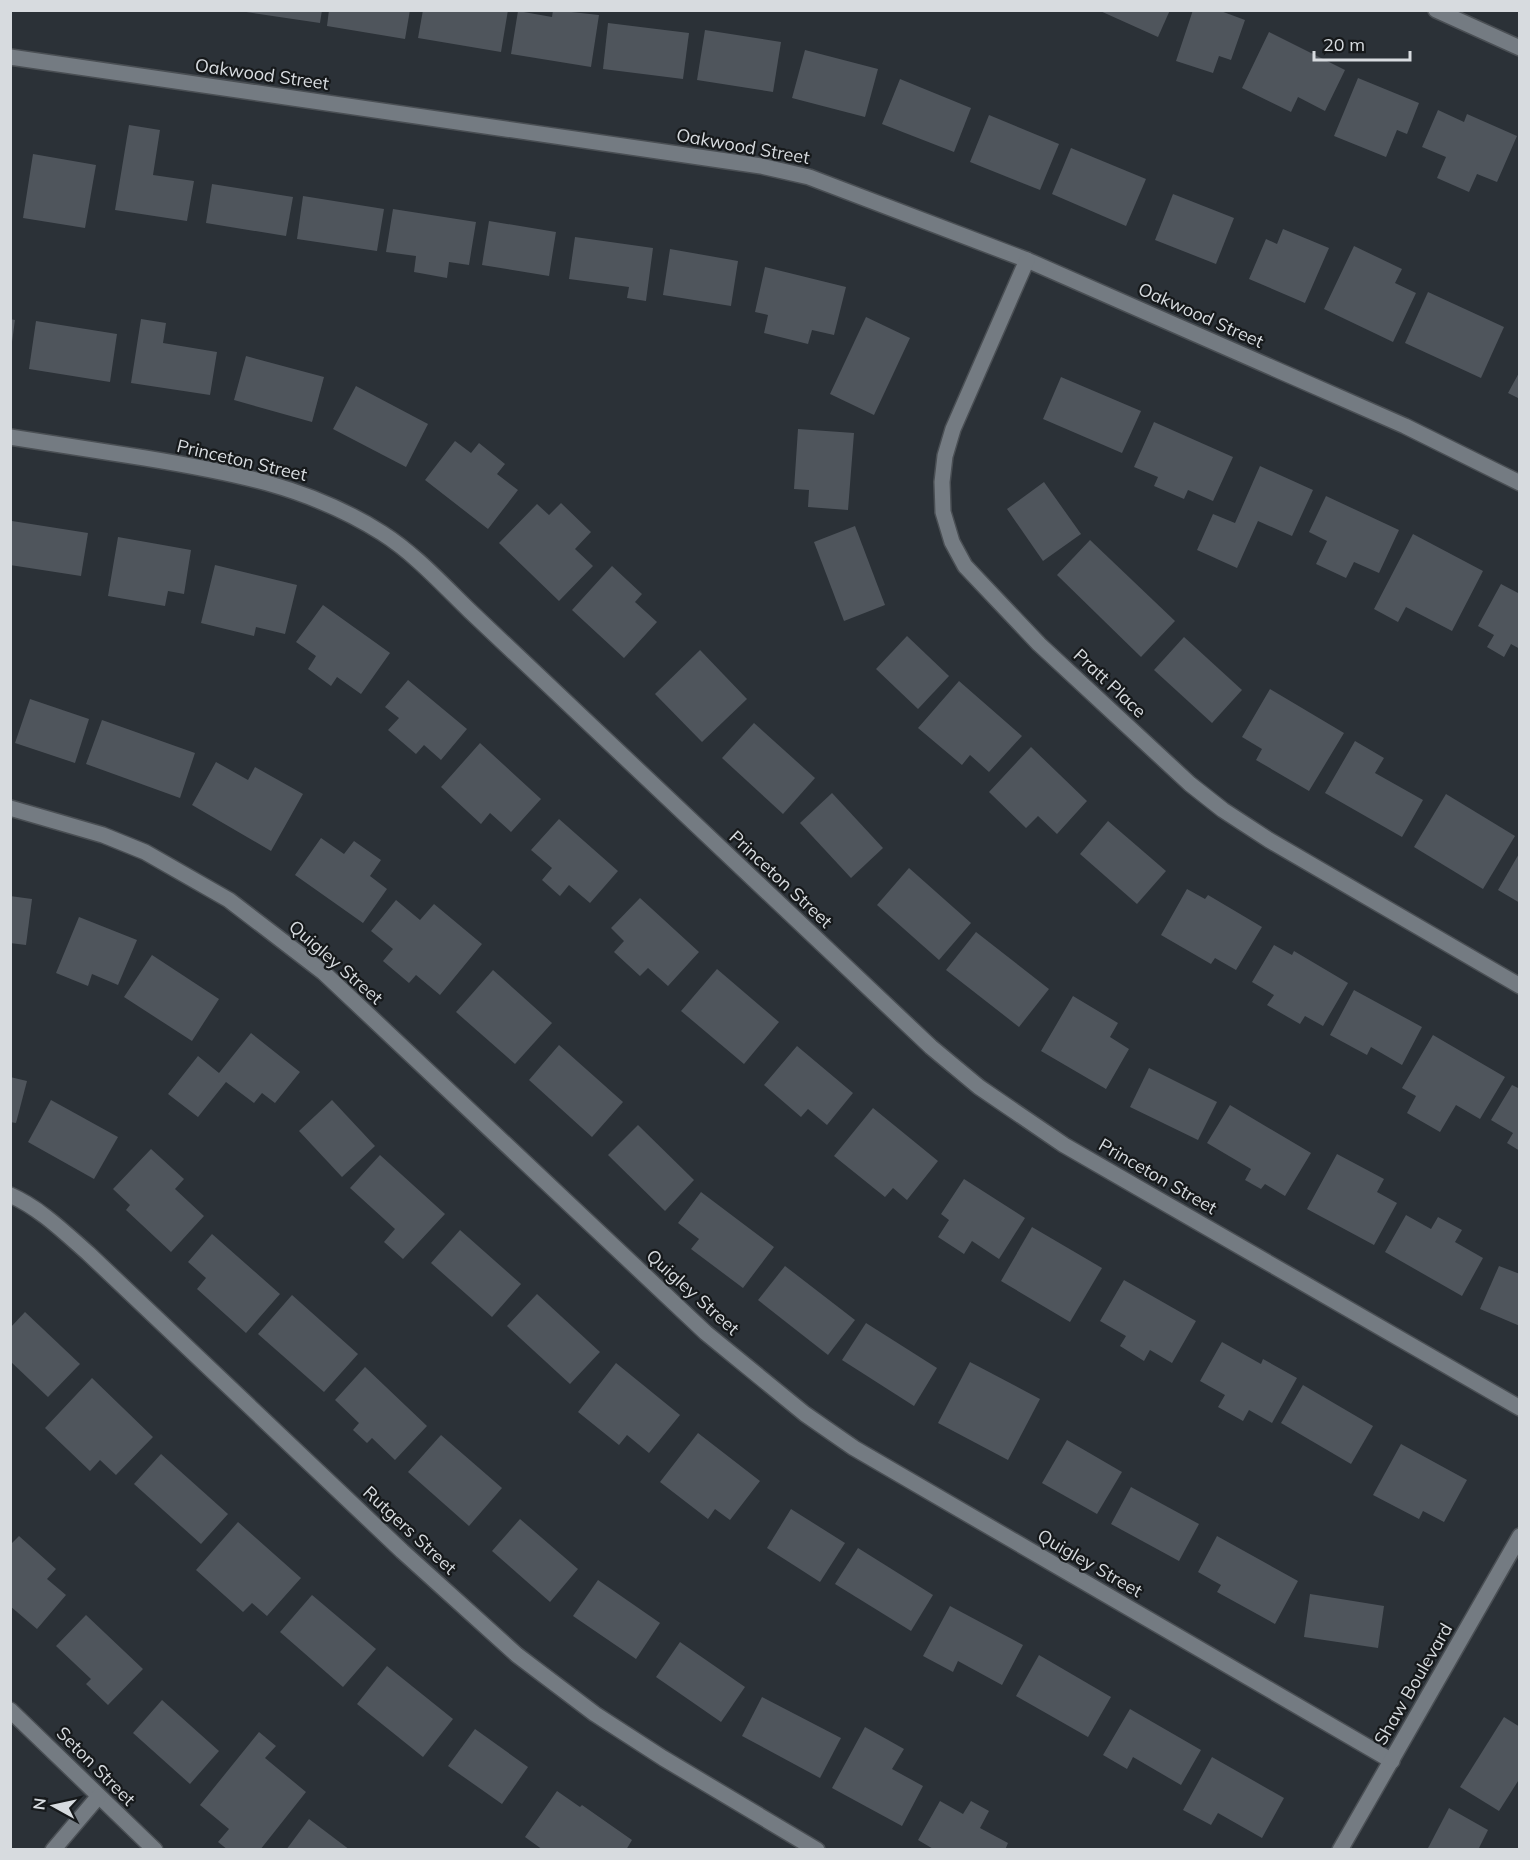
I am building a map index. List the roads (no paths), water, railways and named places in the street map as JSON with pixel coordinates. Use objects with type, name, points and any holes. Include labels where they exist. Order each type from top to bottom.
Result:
[{"type":"street","points":[[1436,10],[1520,48]]},
{"type":"street","name":"Oakwood Street","points":[[10,57],[761,166],[809,177],[1027,260],[1405,426],[1520,483]]},
{"type":"street","name":"Pratt Place","points":[[1027,260],[953,429],[945,456],[942,483],[943,512],[952,542],[965,566],[1048,651],[1190,784],[1223,810],[1269,840],[1520,986]]},
{"type":"street","name":"Princeton Street","points":[[10,437],[215,469],[284,486],[343,511],[383,533],[434,576],[931,1047],[979,1087],[1065,1145],[1520,1408]]},
{"type":"street","name":"Quigley Street","points":[[10,808],[58,820],[145,852],[229,900],[323,972],[706,1333],[805,1414],[854,1448],[1392,1761]]},
{"type":"street","name":"Rutgers Street","points":[[10,1195],[22,1200],[52,1222],[89,1254],[402,1551],[517,1655],[596,1714],[654,1752],[817,1850]]},
{"type":"street","name":"Shaw Boulevard","points":[[1340,1850],[1520,1536]]},
{"type":"street","name":"Seton Street","points":[[10,1710],[155,1850]]},
{"type":"street","points":[[53,1850],[98,1797]]}]
